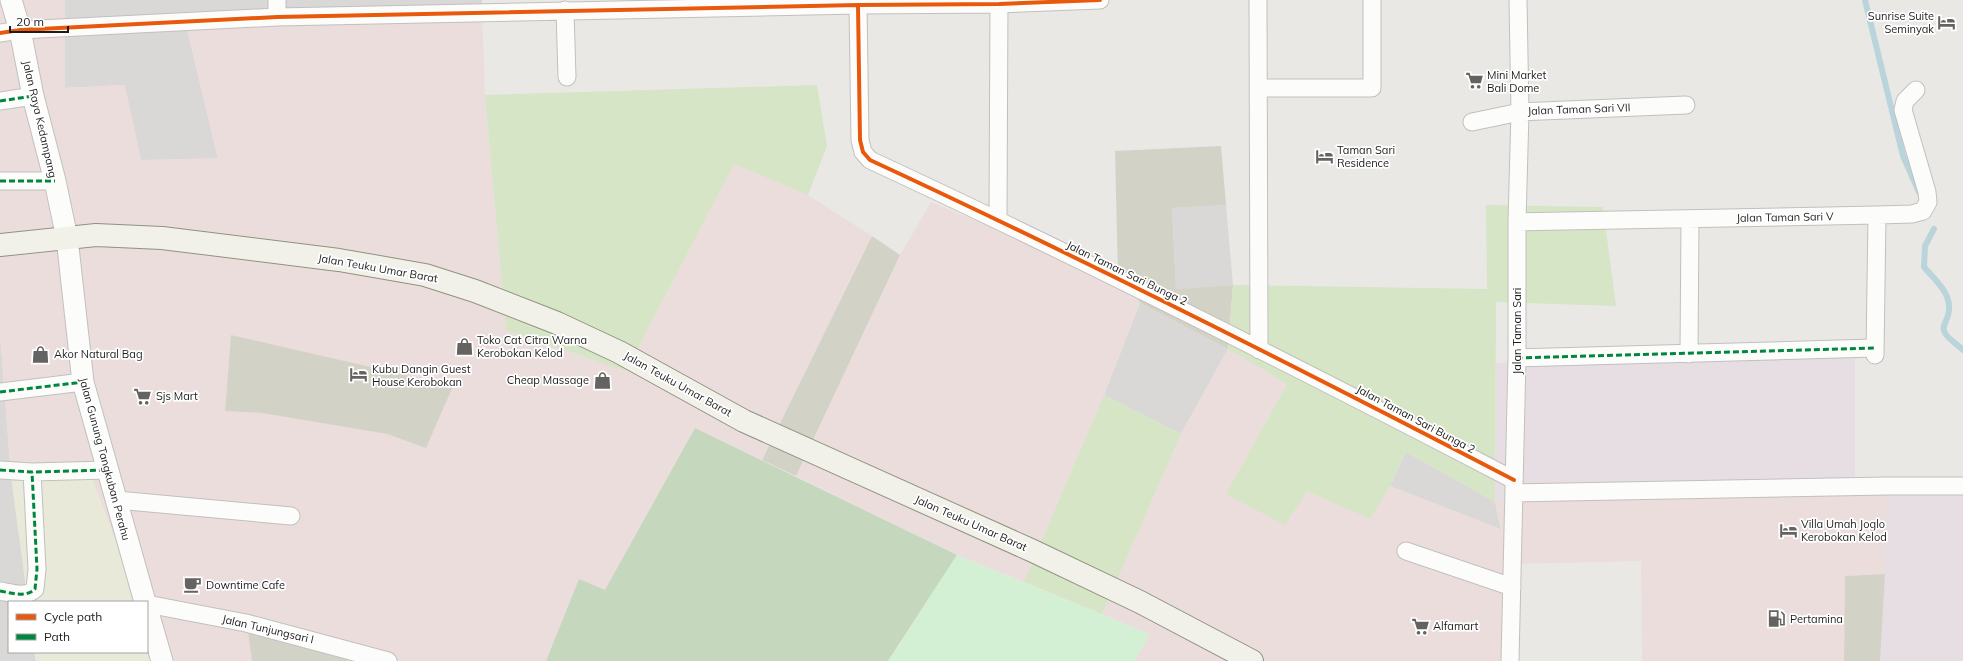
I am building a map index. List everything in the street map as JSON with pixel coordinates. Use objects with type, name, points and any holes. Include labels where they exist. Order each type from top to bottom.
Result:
[{"type":"main road","name":"Jalan Teuku Umar Barat","points":[[67,238],[96,235],[130,236],[289,253],[425,275],[475,291],[557,323],[605,345],[744,421],[1033,551],[1140,602],[1252,661]]},
{"type":"main road","points":[[0,245],[67,238]]},
{"type":"street","name":"Jalan Raya Kedampang","points":[[11,0],[10,31],[32,96],[55,181],[67,238]]},
{"type":"street","points":[[277,0],[277,17]]},
{"type":"street","points":[[10,31],[497,6],[565,10],[1100,0]]},
{"type":"street","points":[[1258,0],[1259,350]]},
{"type":"street","points":[[1258,88],[1372,88],[1372,0]]},
{"type":"street","name":"Jalan Taman Sari","points":[[1510,661],[1517,358],[1517,222],[1520,112],[1518,0]]},
{"type":"street","points":[[998,219],[999,2]]},
{"type":"street","name":"Jalan Taman Sari Bunga 2","points":[[858,5],[860,140],[865,156],[1188,312],[1259,350],[1330,384],[1514,486]]},
{"type":"street","points":[[565,10],[567,77]]},
{"type":"street","name":"Jalan Taman Sari V","points":[[1517,222],[1877,215],[1912,214],[1923,211],[1928,202],[1927,192],[1903,110],[1905,101],[1916,90]]},
{"type":"street","points":[[0,101],[32,96]]},
{"type":"street","name":"Jalan Taman Sari VII","points":[[1472,122],[1520,112],[1686,105]]},
{"type":"street","points":[[0,181],[55,181]]},
{"type":"street","points":[[1517,358],[1874,352],[1877,215]]},
{"type":"street","points":[[1689,354],[1690,219]]},
{"type":"street","name":"Jalan Gunung Tangkuban Perahu","points":[[67,238],[83,382],[145,601]]},
{"type":"street","points":[[0,392],[83,382]]},
{"type":"street","points":[[0,470],[32,472],[108,470]]},
{"type":"street","points":[[0,591],[23,594],[31,593],[35,589],[37,570],[32,472]]},
{"type":"street","points":[[1514,486],[1963,486]]},
{"type":"street","points":[[117,500],[291,516]]},
{"type":"street","points":[[1406,551],[1512,587]]},
{"type":"street","name":"Jalan Tunjungsari I","points":[[148,603],[246,623],[388,661]]},
{"type":"street","points":[[148,612],[162,661]]},
{"type":"shaded area","points":[[0,0],[65,0],[65,88],[125,85],[141,160],[218,158],[186,24],[482,10],[485,95],[506,330],[626,371],[734,164],[808,195],[872,236],[762,460],[695,428],[605,591],[579,579],[546,661],[348,661],[350,652],[246,619],[252,661],[155,661],[148,601],[146,601],[11,476],[0,333]],"holes":[[[231,335],[426,448],[387,434],[262,413],[225,411]]]},
{"type":"shaded area","points":[[65,0],[482,0],[482,10],[186,25],[218,159],[141,160],[124,85],[65,88]]},
{"type":"shaded area","points":[[1221,146],[1226,205],[1172,208],[1176,289],[1233,285],[1228,349],[1140,303],[1118,277],[1115,151]]},
{"type":"shaded area","points":[[931,202],[1091,268],[1118,277],[1140,303],[1104,395],[1024,582],[957,555],[796,476],[900,255]]},
{"type":"shaded area","points":[[1226,205],[1233,285],[1176,289],[1172,208]]},
{"type":"shaded area","points":[[872,236],[900,255],[796,476],[762,460]]},
{"type":"shaded area","points":[[1140,303],[1228,349],[1181,434],[1104,395]]},
{"type":"shaded area","points":[[0,333],[11,476],[28,601],[8,601],[8,653],[34,653],[36,661],[0,661]]},
{"type":"shaded area","points":[[231,335],[453,386],[426,448],[387,434],[262,413],[225,411]]},
{"type":"shaded area","points":[[1855,345],[1855,491],[1495,502],[1496,363]]},
{"type":"shaded area","points":[[1228,349],[1287,384],[1226,494],[1307,490],[1370,519],[1390,486],[1501,529],[1495,502],[1887,491],[1885,574],[1845,576],[1844,661],[1642,661],[1641,561],[1510,564],[1501,661],[1135,661],[1149,634],[1102,614],[1181,434]]},
{"type":"shaded area","points":[[1406,452],[1495,502],[1501,530],[1390,486]]},
{"type":"shaded area","points":[[1963,490],[1963,661],[1880,661],[1885,574],[1887,491]]},
{"type":"shaded area","points":[[1885,574],[1880,661],[1844,661],[1845,576]]},
{"type":"shaded area","points":[[246,618],[350,652],[348,661],[252,661]]},
{"type":"green space","points":[[817,85],[827,146],[808,195],[734,164],[626,371],[506,330],[485,95]]},
{"type":"green space","points":[[1486,205],[1603,207],[1616,306],[1496,302],[1495,502],[1406,452],[1390,486],[1370,519],[1307,491],[1285,525],[1226,494],[1287,384],[1228,349],[1233,285],[1487,289]]},
{"type":"green space","points":[[1104,395],[1181,434],[1102,614],[1024,582]]},
{"type":"green space","points":[[695,428],[957,555],[888,661],[546,661],[579,579],[605,590]]},
{"type":"green space","points":[[89,470],[139,601],[28,601],[11,476]]},
{"type":"green space","points":[[957,555],[1150,634],[1135,661],[888,661]]},
{"type":"green space","points":[[148,636],[155,661],[36,661],[34,653],[148,653]]},
{"type":"waterway","points":[[1865,0],[1903,156],[1919,192]]},
{"type":"waterway","points":[[1934,229],[1925,246],[1924,267],[1946,294],[1949,308],[1944,328],[1945,333],[1963,350]]},
{"type":"marked path","points":[[0,101],[33,96]]},
{"type":"marked path","points":[[0,181],[55,181]]},
{"type":"marked path","points":[[1517,358],[1874,348]]},
{"type":"marked path","points":[[0,392],[83,382]]},
{"type":"marked path","points":[[0,470],[32,472],[108,470]]},
{"type":"marked path","points":[[0,591],[23,594],[31,592],[35,589],[37,569],[32,472]]},
{"type":"cycle path","points":[[0,33],[20,30],[277,17],[858,5],[999,4],[1100,0]]},
{"type":"cycle path","points":[[858,5],[860,140],[863,152],[870,160],[952,198],[1194,316],[1514,480]]},
{"type":"place","name":"Sunrise Suite Seminyak","points":[[1947,22]]},
{"type":"place","name":"Mini Market Bali Dome","points":[[1474,81]]},
{"type":"place","name":"Taman Sari Residence","points":[[1324,156]]},
{"type":"place","name":"Toko Cat Citra Warna Kerobokan Kelod","points":[[464,346]]},
{"type":"place","name":"Akor Natural Bag","points":[[41,354]]},
{"type":"place","name":"Kubu Dangin Guest House Kerobokan","points":[[359,375]]},
{"type":"place","name":"Cheap Massage","points":[[602,380]]},
{"type":"place","name":"Sjs Mart","points":[[143,396]]},
{"type":"place","name":"Villa Umah Joglo Kerobokan Kelod","points":[[1788,530]]},
{"type":"place","name":"Downtime Cafe","points":[[193,585]]},
{"type":"place","name":"Pertamina","points":[[1777,619]]},
{"type":"place","name":"Alfamart","points":[[1420,626]]}]
